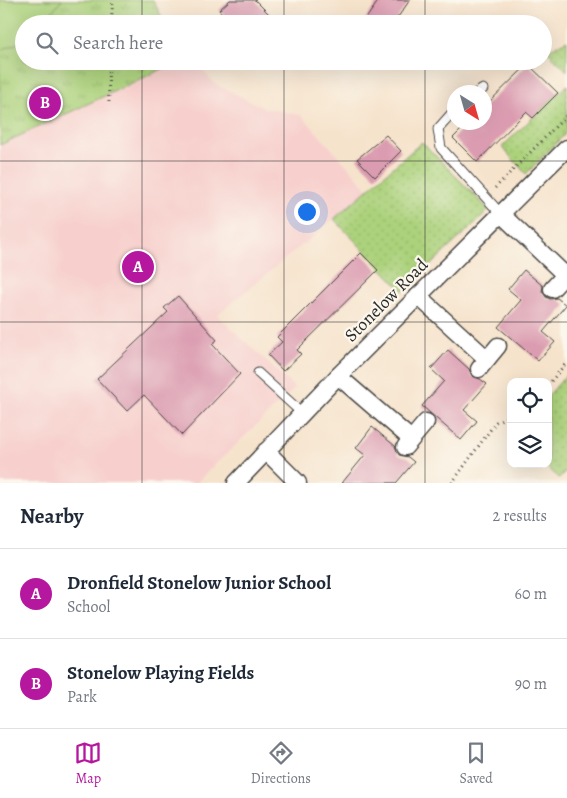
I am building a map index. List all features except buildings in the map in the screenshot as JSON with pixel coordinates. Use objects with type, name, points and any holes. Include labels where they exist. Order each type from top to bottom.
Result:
[{"type":"street","name":"Stonelow Road","points":[[236,483],[338,376],[567,148]]},
{"type":"street","points":[[500,213],[566,274],[552,289]]},
{"type":"street","points":[[418,296],[483,364],[498,346]]},
{"type":"street","points":[[338,376],[407,443],[426,422]]},
{"type":"street","points":[[266,451],[298,483]]},
{"type":"lane","points":[[447,118],[438,129],[441,148],[500,213]]},
{"type":"lane","points":[[258,373],[302,414]]},
{"type":"path","points":[[112,15],[113,0]]},
{"type":"path","points":[[108,70],[109,104]]},
{"type":"path","points":[[486,197],[567,115]]},
{"type":"path","points":[[552,380],[567,362]]},
{"type":"path","points":[[452,483],[496,422],[507,417]]},
{"type":"shaded area","points":[[160,70],[202,70],[214,83],[264,108],[301,115],[369,190],[217,315],[295,388],[196,483],[0,483],[0,145]]},
{"type":"green space","points":[[0,0],[153,0],[160,15],[15,15],[15,70],[160,70],[0,145]]},
{"type":"green space","points":[[0,0],[62,0],[50,15],[15,15],[15,44],[0,50]]},
{"type":"green space","points":[[567,40],[567,71],[552,56],[552,48]]},
{"type":"green space","points":[[567,85],[567,132],[526,174],[502,147]]},
{"type":"green space","points":[[422,142],[489,210],[403,291],[334,219]]},
{"type":"green space","points":[[567,374],[567,470],[559,478],[548,468],[552,468],[552,391]]},
{"type":"place","name":"Stonelow Playing Fields","points":[[45,103]]},
{"type":"place","name":"Dronfield Stonelow Junior School","points":[[138,267]]}]
